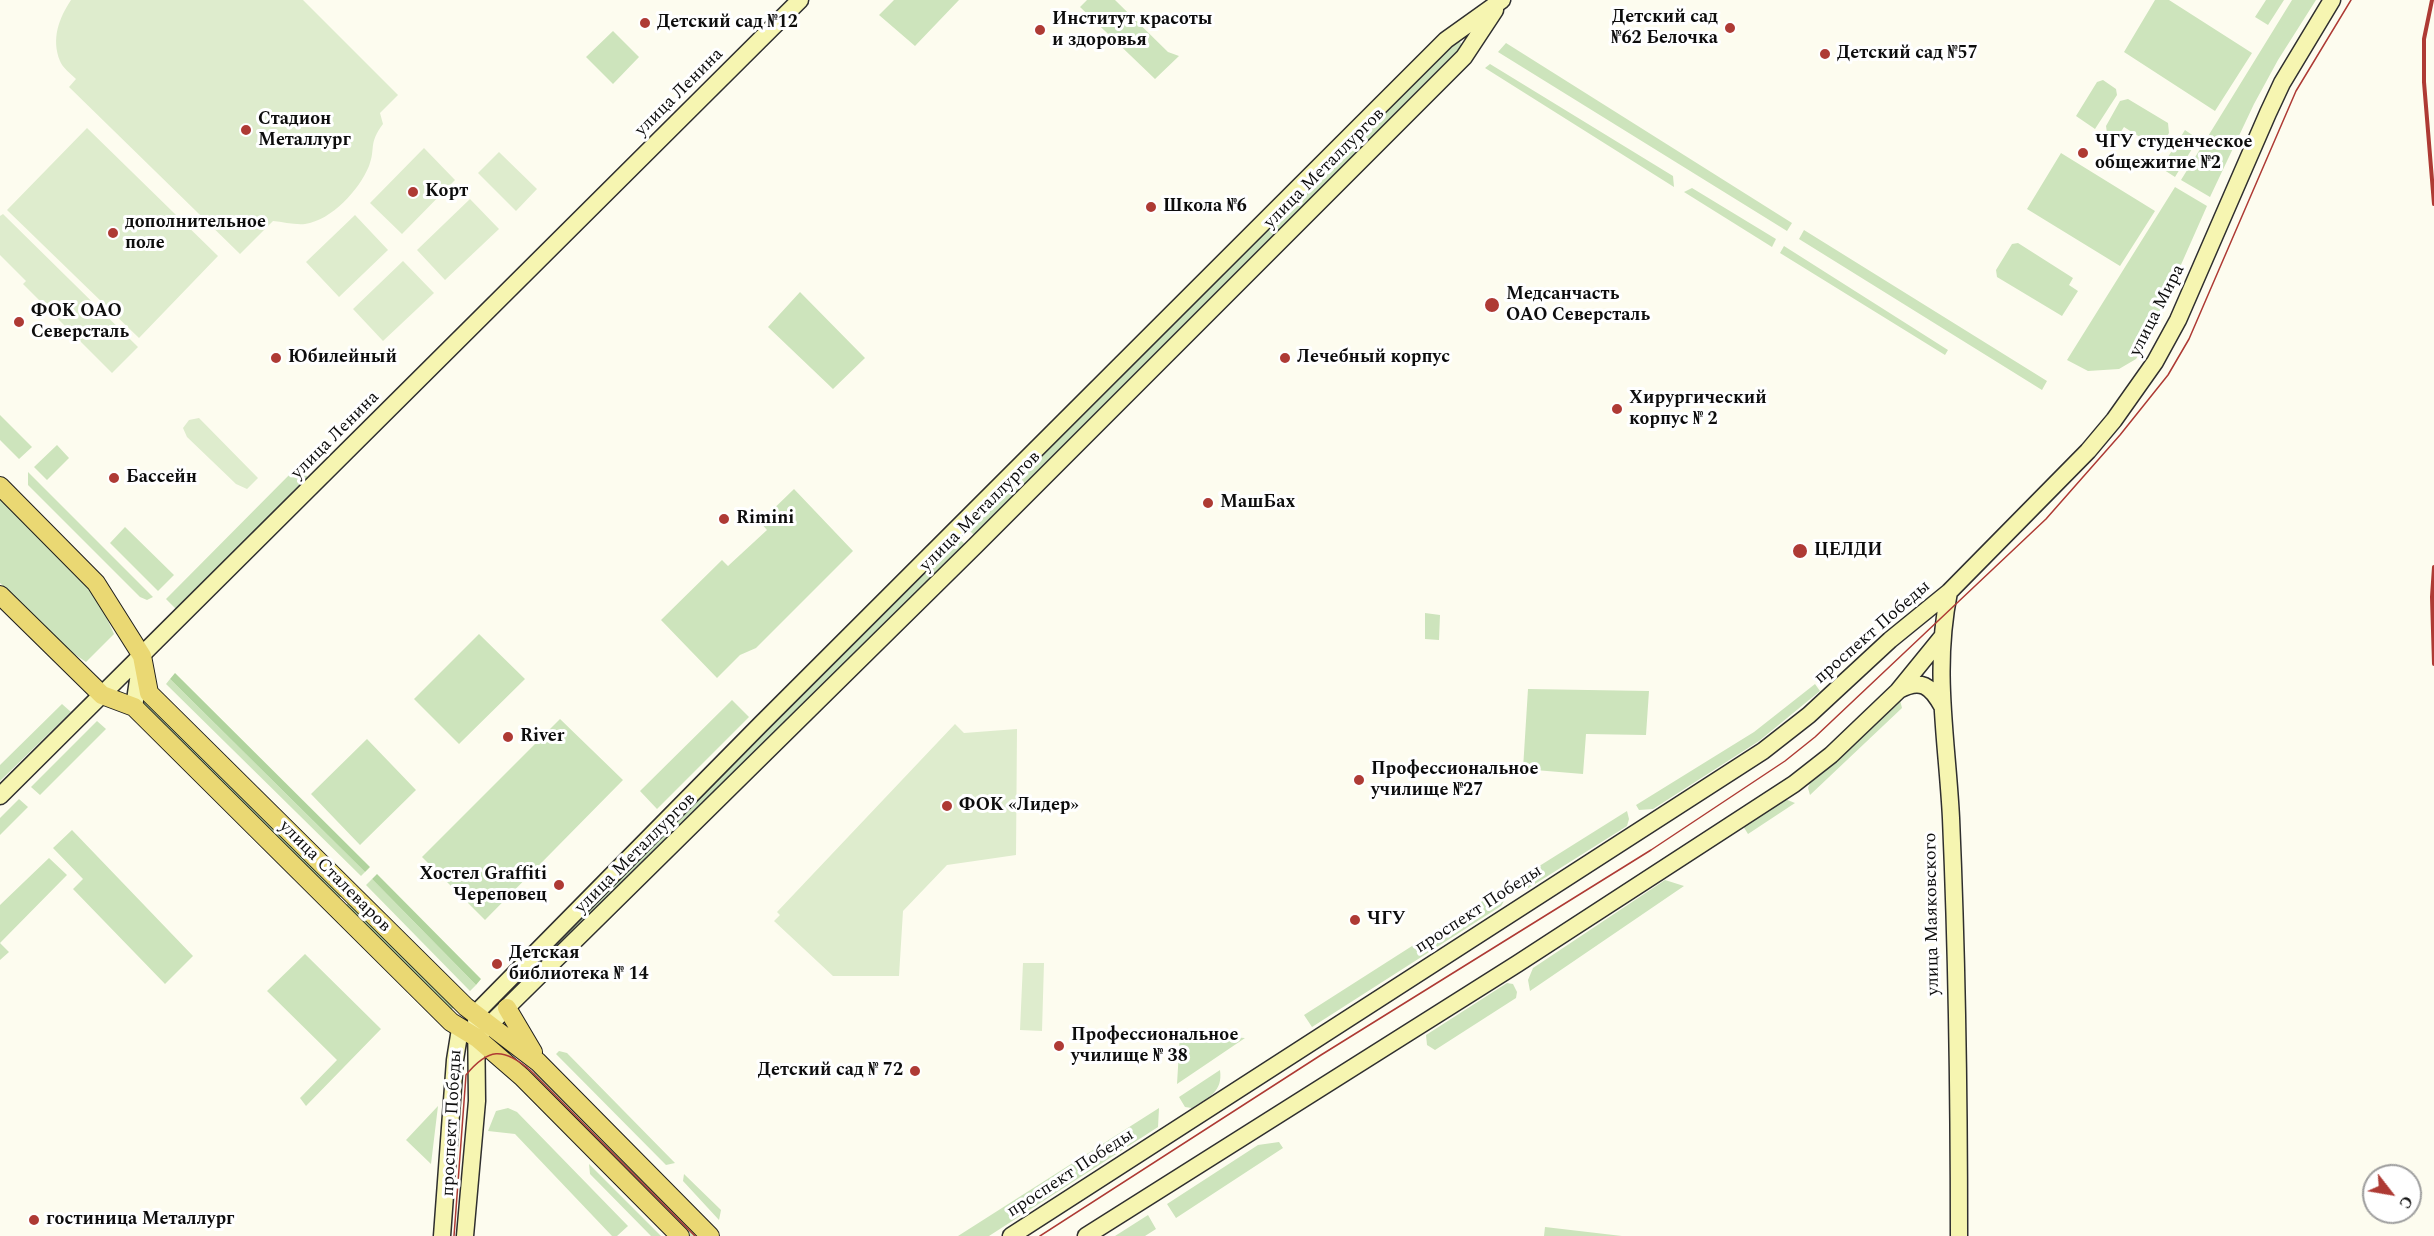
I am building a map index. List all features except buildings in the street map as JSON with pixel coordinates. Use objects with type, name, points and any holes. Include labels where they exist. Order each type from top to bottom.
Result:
[{"type":"main road","name":"улица Сталеваров","points":[[0,486],[96,583],[142,656],[149,693],[458,999],[538,1062],[710,1236]]},
{"type":"main road","name":"улица Сталеваров","points":[[0,595],[102,695],[134,707],[460,1029],[477,1038],[522,1077],[680,1236]]},
{"type":"main road","points":[[507,1008],[538,1062]]},
{"type":"street","name":"улица Ленина","points":[[0,796],[800,0]]},
{"type":"street","name":"улица Мира","points":[[1949,592],[2088,451],[2114,420],[2155,362],[2197,280],[2277,93],[2332,0]]},
{"type":"street","name":"улица Металлургов","points":[[477,1038],[975,546],[1464,57],[1501,1]]},
{"type":"street","name":"улица Металлургов","points":[[476,1013],[760,725],[1446,40],[1501,1]]},
{"type":"street","name":"улица Маяковского","points":[[1949,592],[1942,637],[1940,678],[1951,828],[1959,1236]]},
{"type":"street","name":"проспект Победы","points":[[1011,1236],[1763,751],[1809,715],[1890,640],[1949,592]]},
{"type":"street","points":[[1086,1236],[1517,964],[1767,802],[1831,754],[1898,691],[1942,637]]},
{"type":"street","points":[[134,707],[142,656]]},
{"type":"street","points":[[1898,691],[1910,684],[1928,687],[1942,706]]},
{"type":"street","name":"проспект Победы","points":[[465,1236],[477,1101],[476,1013]]},
{"type":"street","name":"проспект Победы","points":[[442,1236],[455,1060],[460,1029]]},
{"type":"green space","name":"Стадион Металлург","points":[[71,0],[303,0],[398,95],[380,113],[383,124],[375,136],[371,160],[359,185],[325,217],[305,224],[273,221],[240,254],[69,87],[76,79],[61,63],[57,53],[56,37],[60,21]]},
{"type":"green space","points":[[894,0],[959,0],[915,46],[879,15]]},
{"type":"green space","points":[[1087,0],[1115,0],[1168,52],[1179,56],[1155,79],[1080,7]]},
{"type":"green space","points":[[2155,0],[2169,0],[2252,53],[2215,111],[2124,52]]},
{"type":"green space","points":[[2266,0],[2284,0],[2268,25],[2255,17]]},
{"type":"green space","points":[[2292,0],[2316,0],[2278,60],[2254,104],[2210,197],[2181,180]]},
{"type":"green space","points":[[613,31],[639,57],[613,84],[586,57]]},
{"type":"green space","points":[[1457,39],[1464,46],[975,536],[968,529]]},
{"type":"green space","points":[[1506,43],[1792,223],[1787,231],[1498,52]]},
{"type":"green space","points":[[1490,64],[1673,176],[1674,187],[1485,68]]},
{"type":"green space","points":[[2103,80],[2116,89],[2117,95],[2095,129],[2076,116],[2097,82]]},
{"type":"green space","points":[[2128,99],[2168,123],[2169,133],[2159,149],[2124,127],[2116,139],[2107,133],[2106,126],[2120,101]]},
{"type":"green space","name":"дополнительное поле","points":[[87,128],[218,256],[139,338],[7,210]]},
{"type":"green space","points":[[2185,130],[2198,139],[2175,177],[2161,168]]},
{"type":"green space","name":"Корт","points":[[424,148],[455,180],[402,234],[370,203]]},
{"type":"green space","points":[[499,152],[537,189],[516,211],[478,173]]},
{"type":"green space","points":[[2061,153],[2155,211],[2120,266],[2027,209]]},
{"type":"green space","points":[[2175,187],[2207,206],[2149,337],[2136,359],[2119,369],[2088,371],[2067,360]]},
{"type":"green space","points":[[1692,188],[1776,239],[1772,247],[1684,192]]},
{"type":"green space","name":"Корт","points":[[470,199],[499,229],[445,280],[417,250]]},
{"type":"green space","points":[[3,214],[138,347],[112,373],[23,284],[26,281],[0,255],[0,216]]},
{"type":"green space","points":[[355,215],[388,250],[339,297],[306,262]]},
{"type":"green space","points":[[1804,230],[2047,381],[2042,390],[1799,239]]},
{"type":"green space","points":[[2018,243],[2073,278],[2069,285],[2078,291],[2062,316],[1997,277],[1996,270],[2012,244]]},
{"type":"green space","points":[[1784,246],[1948,350],[1945,355],[1780,253]]},
{"type":"green space","points":[[403,261],[434,293],[383,341],[353,309]]},
{"type":"green space","points":[[800,292],[865,358],[833,389],[768,327]]},
{"type":"green space","points":[[0,415],[32,447],[19,459],[0,440]]},
{"type":"green space","points":[[199,418],[258,478],[247,489],[236,484],[187,437],[183,428],[189,420]]},
{"type":"green space","points":[[57,445],[69,458],[47,480],[34,467]]},
{"type":"green space","points":[[297,467],[311,480],[178,611],[166,599]]},
{"type":"green space","points":[[28,472],[153,597],[147,600],[140,597],[28,485]]},
{"type":"green space","points":[[794,489],[853,551],[756,648],[740,655],[717,678],[661,620],[722,560],[728,566],[767,530],[760,522]]},
{"type":"green space","points":[[0,496],[93,588],[114,634],[86,662],[64,647],[0,583]]},
{"type":"green space","points":[[125,527],[174,575],[158,591],[110,543]]},
{"type":"green space","points":[[958,538],[966,545],[550,954],[547,951],[549,945]]},
{"type":"green space","points":[[1425,613],[1440,615],[1439,640],[1425,639]]},
{"type":"green space","points":[[479,634],[525,679],[459,744],[414,699]]},
{"type":"green space","points":[[175,673],[370,867],[365,872],[170,679]]},
{"type":"green space","points":[[170,679],[365,872],[361,876],[166,684]]},
{"type":"green space","points":[[1815,684],[1820,691],[1759,741],[1653,809],[1639,810],[1636,805],[1754,732]]},
{"type":"green space","points":[[1528,689],[1649,691],[1646,735],[1586,734],[1583,774],[1523,769]]},
{"type":"green space","points":[[732,700],[749,717],[657,809],[640,791]]},
{"type":"green space","points":[[1900,700],[1902,708],[1810,795],[1808,788],[1810,782],[1836,761]]},
{"type":"green space","points":[[146,701],[342,895],[337,901],[139,707]]},
{"type":"green space","points":[[62,704],[71,712],[0,781],[0,765]]},
{"type":"green space","points":[[560,719],[623,780],[485,920],[422,857]]},
{"type":"green space","points":[[97,721],[106,729],[40,795],[31,787]]},
{"type":"green space","name":"ФОК «Лидер»","points":[[955,724],[964,733],[1017,729],[1016,855],[947,865],[903,911],[899,976],[833,976],[774,921],[780,915],[777,912]]},
{"type":"green space","points":[[367,739],[416,790],[360,845],[311,794]]},
{"type":"green space","points":[[19,799],[28,807],[0,835],[0,818]]},
{"type":"green space","points":[[1785,799],[1795,803],[1748,834],[1743,826]]},
{"type":"green space","points":[[1627,811],[1629,819],[1627,826],[1527,889],[1519,887],[1517,880]]},
{"type":"green space","points":[[72,830],[193,956],[165,984],[73,889],[83,879],[53,848]]},
{"type":"green space","points":[[49,858],[67,875],[0,943],[0,905]]},
{"type":"green space","points":[[377,874],[481,979],[476,985],[372,879]]},
{"type":"green space","points":[[372,879],[476,985],[470,991],[366,885]]},
{"type":"green space","points":[[1665,880],[1684,886],[1530,991],[1528,980],[1533,968]]},
{"type":"green space","points":[[1506,886],[1507,896],[1501,906],[1312,1027],[1304,1015]]},
{"type":"green space","points":[[349,902],[454,1007],[448,1013],[344,907]]},
{"type":"green space","points":[[0,943],[9,952],[0,960]]},
{"type":"green space","points":[[305,954],[381,1029],[306,1106],[300,1098],[337,1060],[267,991]]},
{"type":"green space","points":[[1023,963],[1044,963],[1042,1031],[1020,1030]]},
{"type":"green space","points":[[1507,983],[1513,984],[1517,992],[1516,998],[1435,1050],[1427,1045],[1426,1035]]},
{"type":"green space","points":[[1180,1034],[1245,1038],[1177,1084]]},
{"type":"green space","points":[[559,1051],[567,1053],[675,1163],[666,1165],[556,1054]]},
{"type":"green space","points":[[1220,1070],[1219,1084],[1214,1093],[1192,1108],[1185,1107],[1179,1097]]},
{"type":"green space","points":[[536,1071],[701,1236],[690,1236],[530,1076]]},
{"type":"green space","points":[[438,1106],[431,1164],[406,1140]]},
{"type":"green space","points":[[508,1108],[517,1112],[628,1226],[617,1236],[612,1236],[515,1134],[488,1131],[496,1111]]},
{"type":"green space","points":[[1159,1108],[1158,1127],[989,1236],[958,1236]]},
{"type":"green space","points":[[1279,1142],[1283,1148],[1176,1218],[1167,1204],[1258,1145]]},
{"type":"green space","points":[[589,1164],[661,1236],[651,1236],[590,1174]]},
{"type":"green space","points":[[684,1174],[721,1210],[719,1220],[683,1181]]},
{"type":"green space","points":[[1148,1215],[1156,1229],[1145,1236],[1115,1236]]},
{"type":"green space","points":[[1545,1227],[1622,1236],[1544,1236]]},
{"type":"tram line","points":[[1040,1236],[1321,1055],[1651,850],[1785,761],[1815,737],[2046,519],[2120,435],[2168,375],[2189,339],[2296,91],[2351,0]]},
{"type":"tram line","points":[[454,1236],[466,1075],[481,1060],[496,1054],[512,1057],[530,1070],[695,1236]]},
{"type":"railway","points":[[2432,0],[2424,39],[2424,82],[2434,204]]},
{"type":"railway","points":[[2434,567],[2432,597],[2434,664]]},
{"type":"place","name":"Детский сад №12","points":[[645,23]]},
{"type":"place","name":"Детский сад №62 Белочка","points":[[1730,28]]},
{"type":"place","name":"Институт красоты и здоровья","points":[[1040,30]]},
{"type":"place","name":"Детский сад №57","points":[[1825,54]]},
{"type":"place","name":"Стадион Металлург","points":[[246,130]]},
{"type":"place","name":"ЧГУ студенческое общежитие №2","points":[[2083,153]]},
{"type":"place","name":"Корт","points":[[413,192]]},
{"type":"place","name":"Школа №6","points":[[1151,207]]},
{"type":"place","name":"дополнительное поле","points":[[113,233]]},
{"type":"place","name":"Медсанчасть ОАО Северсталь","points":[[1492,305]]},
{"type":"place","name":"ФОК ОАО Северсталь","points":[[19,322]]},
{"type":"place","name":"Юбилейный","points":[[276,358]]},
{"type":"place","name":"Лечебный корпус","points":[[1285,358]]},
{"type":"place","name":"Хирургический корпус № 2","points":[[1617,409]]},
{"type":"place","name":"Бассейн","points":[[114,478]]},
{"type":"place","name":"МашБах","points":[[1208,503]]},
{"type":"place","name":"Rimini","points":[[724,519]]},
{"type":"place","name":"ЦЕЛДИ","points":[[1800,551]]},
{"type":"place","name":"River","points":[[508,737]]},
{"type":"place","name":"Профессиональное училище №27","points":[[1359,780]]},
{"type":"place","name":"ФОК «Лидер»","points":[[947,806]]},
{"type":"place","name":"Хостел Graffiti Череповец","points":[[559,885]]},
{"type":"place","name":"ЧГУ","points":[[1355,920]]},
{"type":"place","name":"Детская библиотека № 14","points":[[497,964]]},
{"type":"place","name":"Профессиональное училище № 38","points":[[1059,1046]]},
{"type":"place","name":"Детский сад № 72","points":[[915,1071]]},
{"type":"place","name":"гостиница Металлург","points":[[34,1220]]}]
